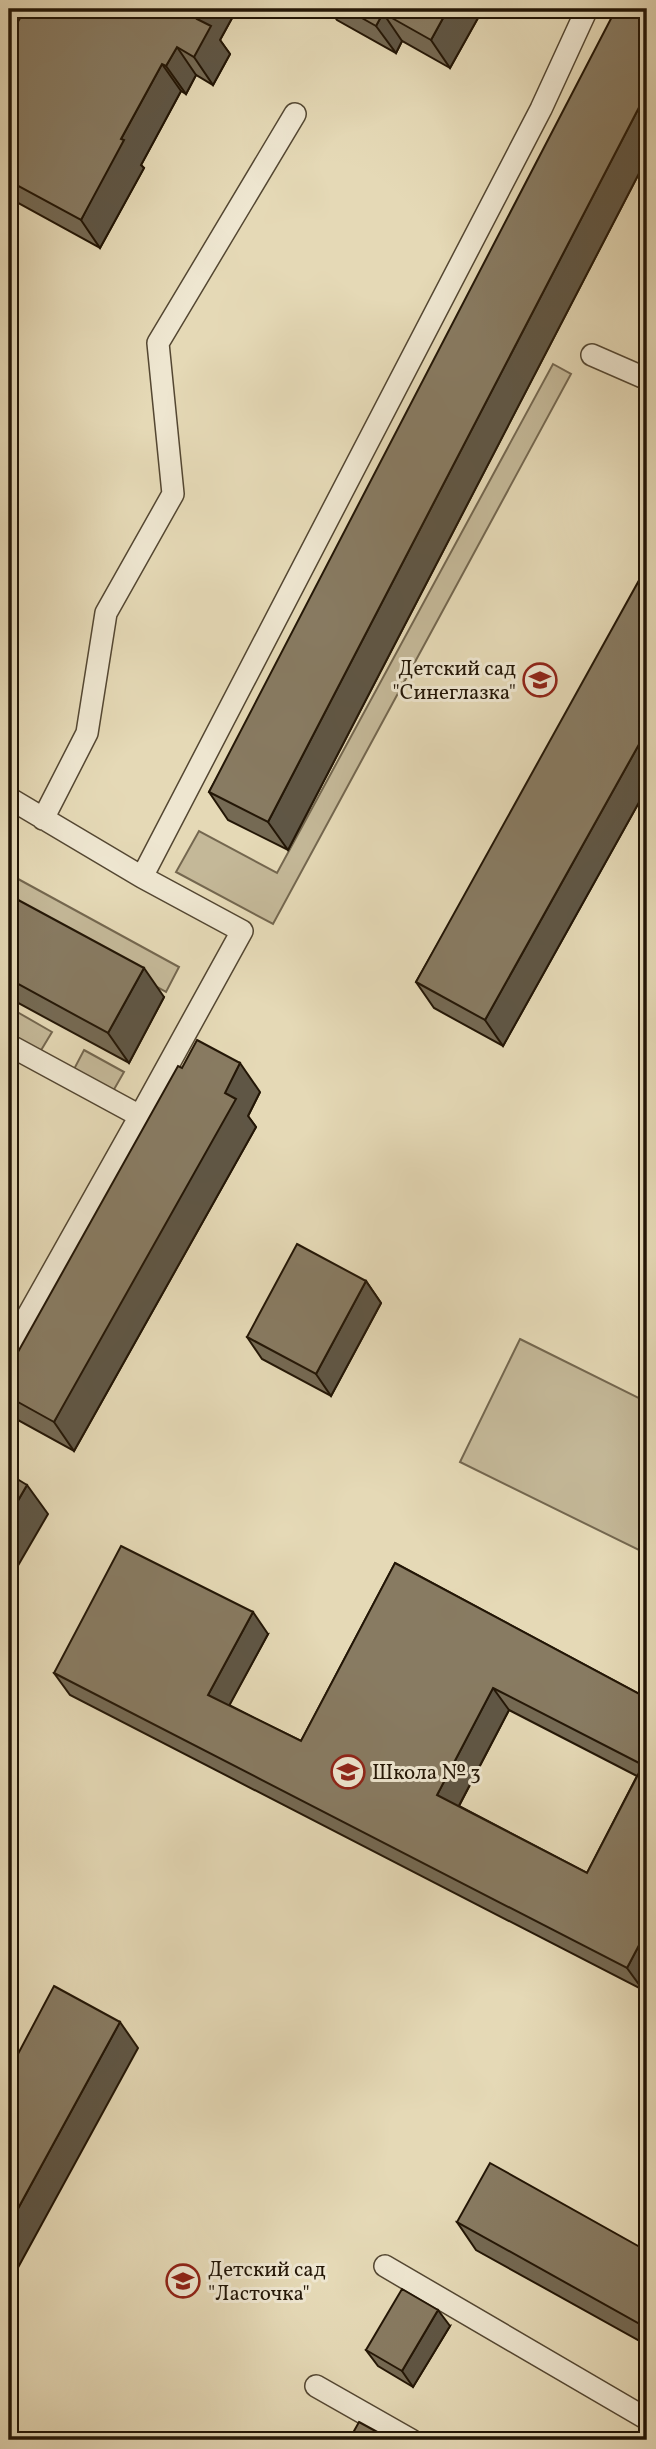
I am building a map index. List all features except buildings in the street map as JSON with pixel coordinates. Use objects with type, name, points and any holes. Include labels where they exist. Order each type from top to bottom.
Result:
[{"type":"lane","points":[[142,877],[541,109],[587,9]]},
{"type":"lane","points":[[43,819],[87,733],[106,613],[173,494],[158,343],[295,114]]},
{"type":"lane","points":[[592,355],[647,379]]},
{"type":"lane","points":[[9,798],[142,877],[242,932],[9,1349]]},
{"type":"lane","points":[[9,1045],[140,1116]]},
{"type":"lane","points":[[385,2266],[647,2419]]},
{"type":"lane","points":[[316,2386],[411,2440]]},
{"type":"shaded area","points":[[553,364],[571,374],[273,924],[176,872],[199,831],[277,873]]},
{"type":"shaded area","points":[[9,874],[179,967],[166,992],[9,906]]},
{"type":"shaded area","points":[[12,1009],[52,1032],[40,1052],[9,1034],[9,1016]]},
{"type":"shaded area","points":[[84,1050],[124,1072],[112,1093],[73,1071]]},
{"type":"shaded area","points":[[520,1339],[647,1402],[647,1554],[460,1462]]},
{"type":"place","name":"Детский сад \"Синеглазка\"","points":[[540,680]]},
{"type":"place","name":"Школа № 3","points":[[348,1772]]},
{"type":"place","name":"Детский сад \"Ласточка\"","points":[[183,2281]]}]
